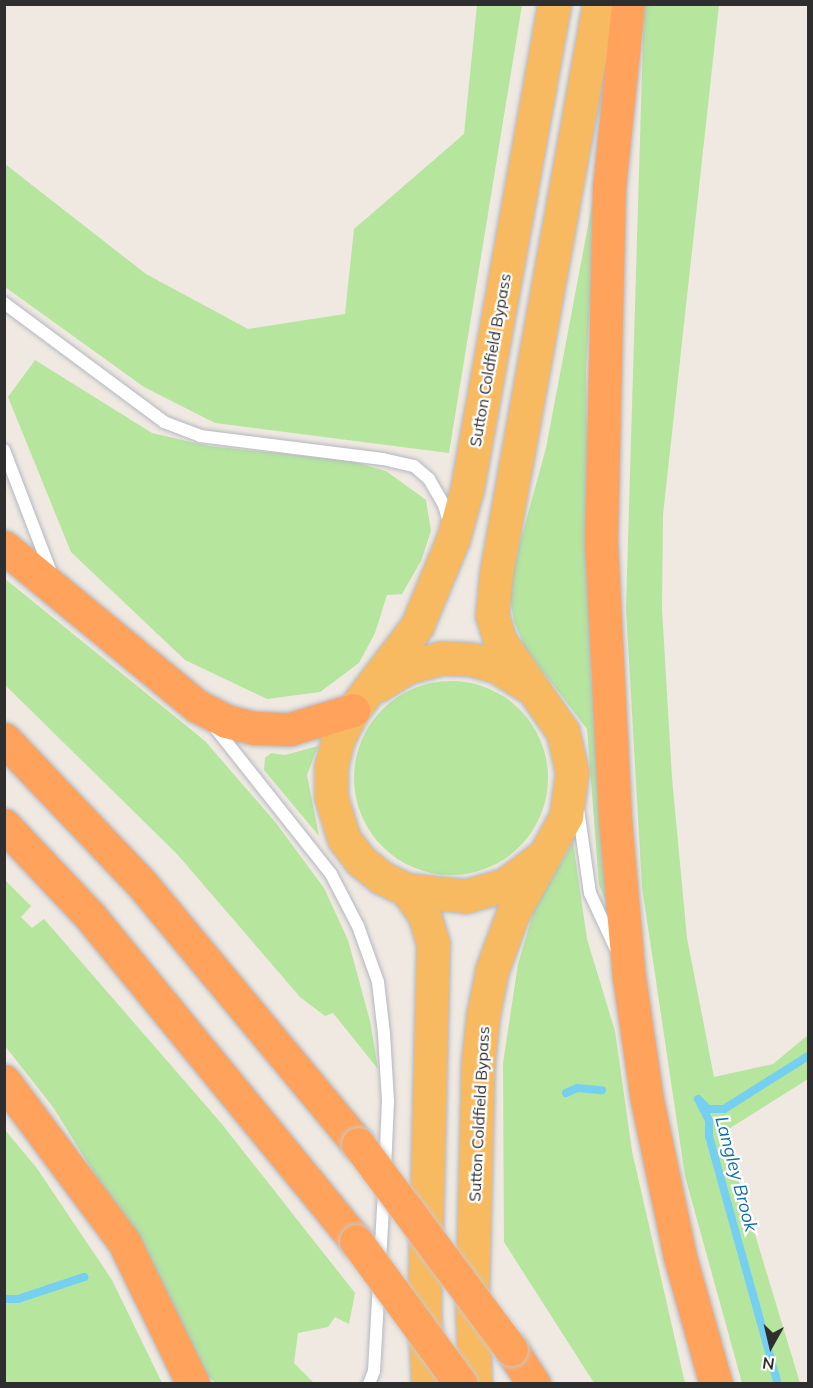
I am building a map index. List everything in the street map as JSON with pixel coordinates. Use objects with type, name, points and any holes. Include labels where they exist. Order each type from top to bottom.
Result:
[{"type":"highway","name":"Sutton Coldfield Bypass","points":[[543,856],[505,885],[466,896],[406,890],[382,878],[360,860],[334,818],[331,767],[338,739],[360,702],[417,626],[453,539],[467,489],[554,4]]},
{"type":"highway","name":"Sutton Coldfield Bypass","points":[[475,1383],[472,1301],[478,1062],[483,1015],[499,951],[543,856],[566,816],[572,772],[563,732],[542,698],[500,641],[492,615],[496,574],[599,4]]},
{"type":"highway","points":[[628,4],[609,188],[601,541],[615,818],[629,976],[647,1100],[666,1190],[716,1383]]},
{"type":"highway","points":[[4,547],[197,706],[226,720],[255,728],[290,729],[360,702]]},
{"type":"highway","name":"Sutton Coldfield Bypass","points":[[360,702],[408,667],[441,658],[496,666],[516,676],[542,698]]},
{"type":"highway","points":[[4,739],[142,884],[358,1144],[534,1383]]},
{"type":"highway","points":[[4,825],[90,916],[356,1241],[461,1383]]},
{"type":"highway","name":"Sutton Coldfield Bypass","points":[[406,890],[424,914],[433,944],[424,1305],[428,1383]]},
{"type":"highway","points":[[4,1081],[124,1242],[192,1383]]},
{"type":"lane","points":[[4,303],[164,422],[200,435],[383,459],[414,466],[429,479],[444,505],[453,539]]},
{"type":"lane","points":[[4,450],[58,591]]},
{"type":"lane","points":[[197,706],[330,874],[358,926],[378,981],[388,1101],[374,1371],[369,1383]]},
{"type":"lane","points":[[572,772],[590,893],[629,976]]},
{"type":"green space","points":[[477,5],[522,5],[449,453],[215,423],[144,387],[5,287],[5,164],[146,274],[248,329],[345,314],[354,229],[464,134]]},
{"type":"green space","points":[[644,5],[719,5],[663,515],[662,609],[672,778],[687,938],[714,1077],[773,1064],[808,1035],[808,1079],[724,1132],[800,1383],[742,1383],[685,1176],[642,887],[626,608]]},
{"type":"green space","points":[[598,173],[586,370],[591,672],[612,915],[599,885],[587,729],[525,648],[514,622],[508,586],[546,448]]},
{"type":"green space","points":[[35,360],[152,433],[209,446],[351,461],[386,471],[426,500],[431,531],[421,561],[402,594],[387,595],[375,633],[359,663],[320,692],[267,699],[185,660],[71,552],[8,397]]},
{"type":"green space","points":[[4,578],[205,741],[276,823],[324,888],[348,940],[370,1021],[378,1069],[333,1013],[325,1016],[300,997],[177,854],[5,685]]},
{"type":"green space","points":[[441,681],[461,681],[497,692],[520,709],[532,724],[541,741],[548,768],[548,788],[541,815],[532,832],[520,847],[505,859],[488,868],[461,875],[441,875],[405,864],[376,840],[365,824],[358,806],[354,788],[354,768],[365,732],[389,703],[405,692],[423,685]]},
{"type":"green space","points":[[318,746],[307,775],[319,836],[264,770],[265,758],[271,753],[285,755]]},
{"type":"green space","points":[[573,842],[587,939],[615,1031],[632,1151],[685,1383],[594,1383],[504,1242],[503,1063],[518,964],[535,907]]},
{"type":"green space","points":[[4,879],[31,906],[21,917],[32,928],[44,919],[221,1123],[355,1293],[349,1324],[335,1317],[328,1327],[298,1333],[294,1363],[314,1383],[216,1383],[197,1367],[130,1231],[53,1107],[5,1046]]},
{"type":"green space","points":[[5,1130],[36,1167],[112,1280],[162,1383],[5,1383]]},
{"type":"waterway","name":"Langley Brook","points":[[699,1100],[708,1109],[724,1109],[808,1056]]},
{"type":"waterway","name":"Langley Brook","points":[[566,1093],[577,1088],[602,1090]]},
{"type":"waterway","name":"Langley Brook","points":[[698,1099],[709,1121],[709,1136],[778,1384]]},
{"type":"waterway","name":"Langley Brook","points":[[4,1299],[18,1299],[84,1277]]}]
